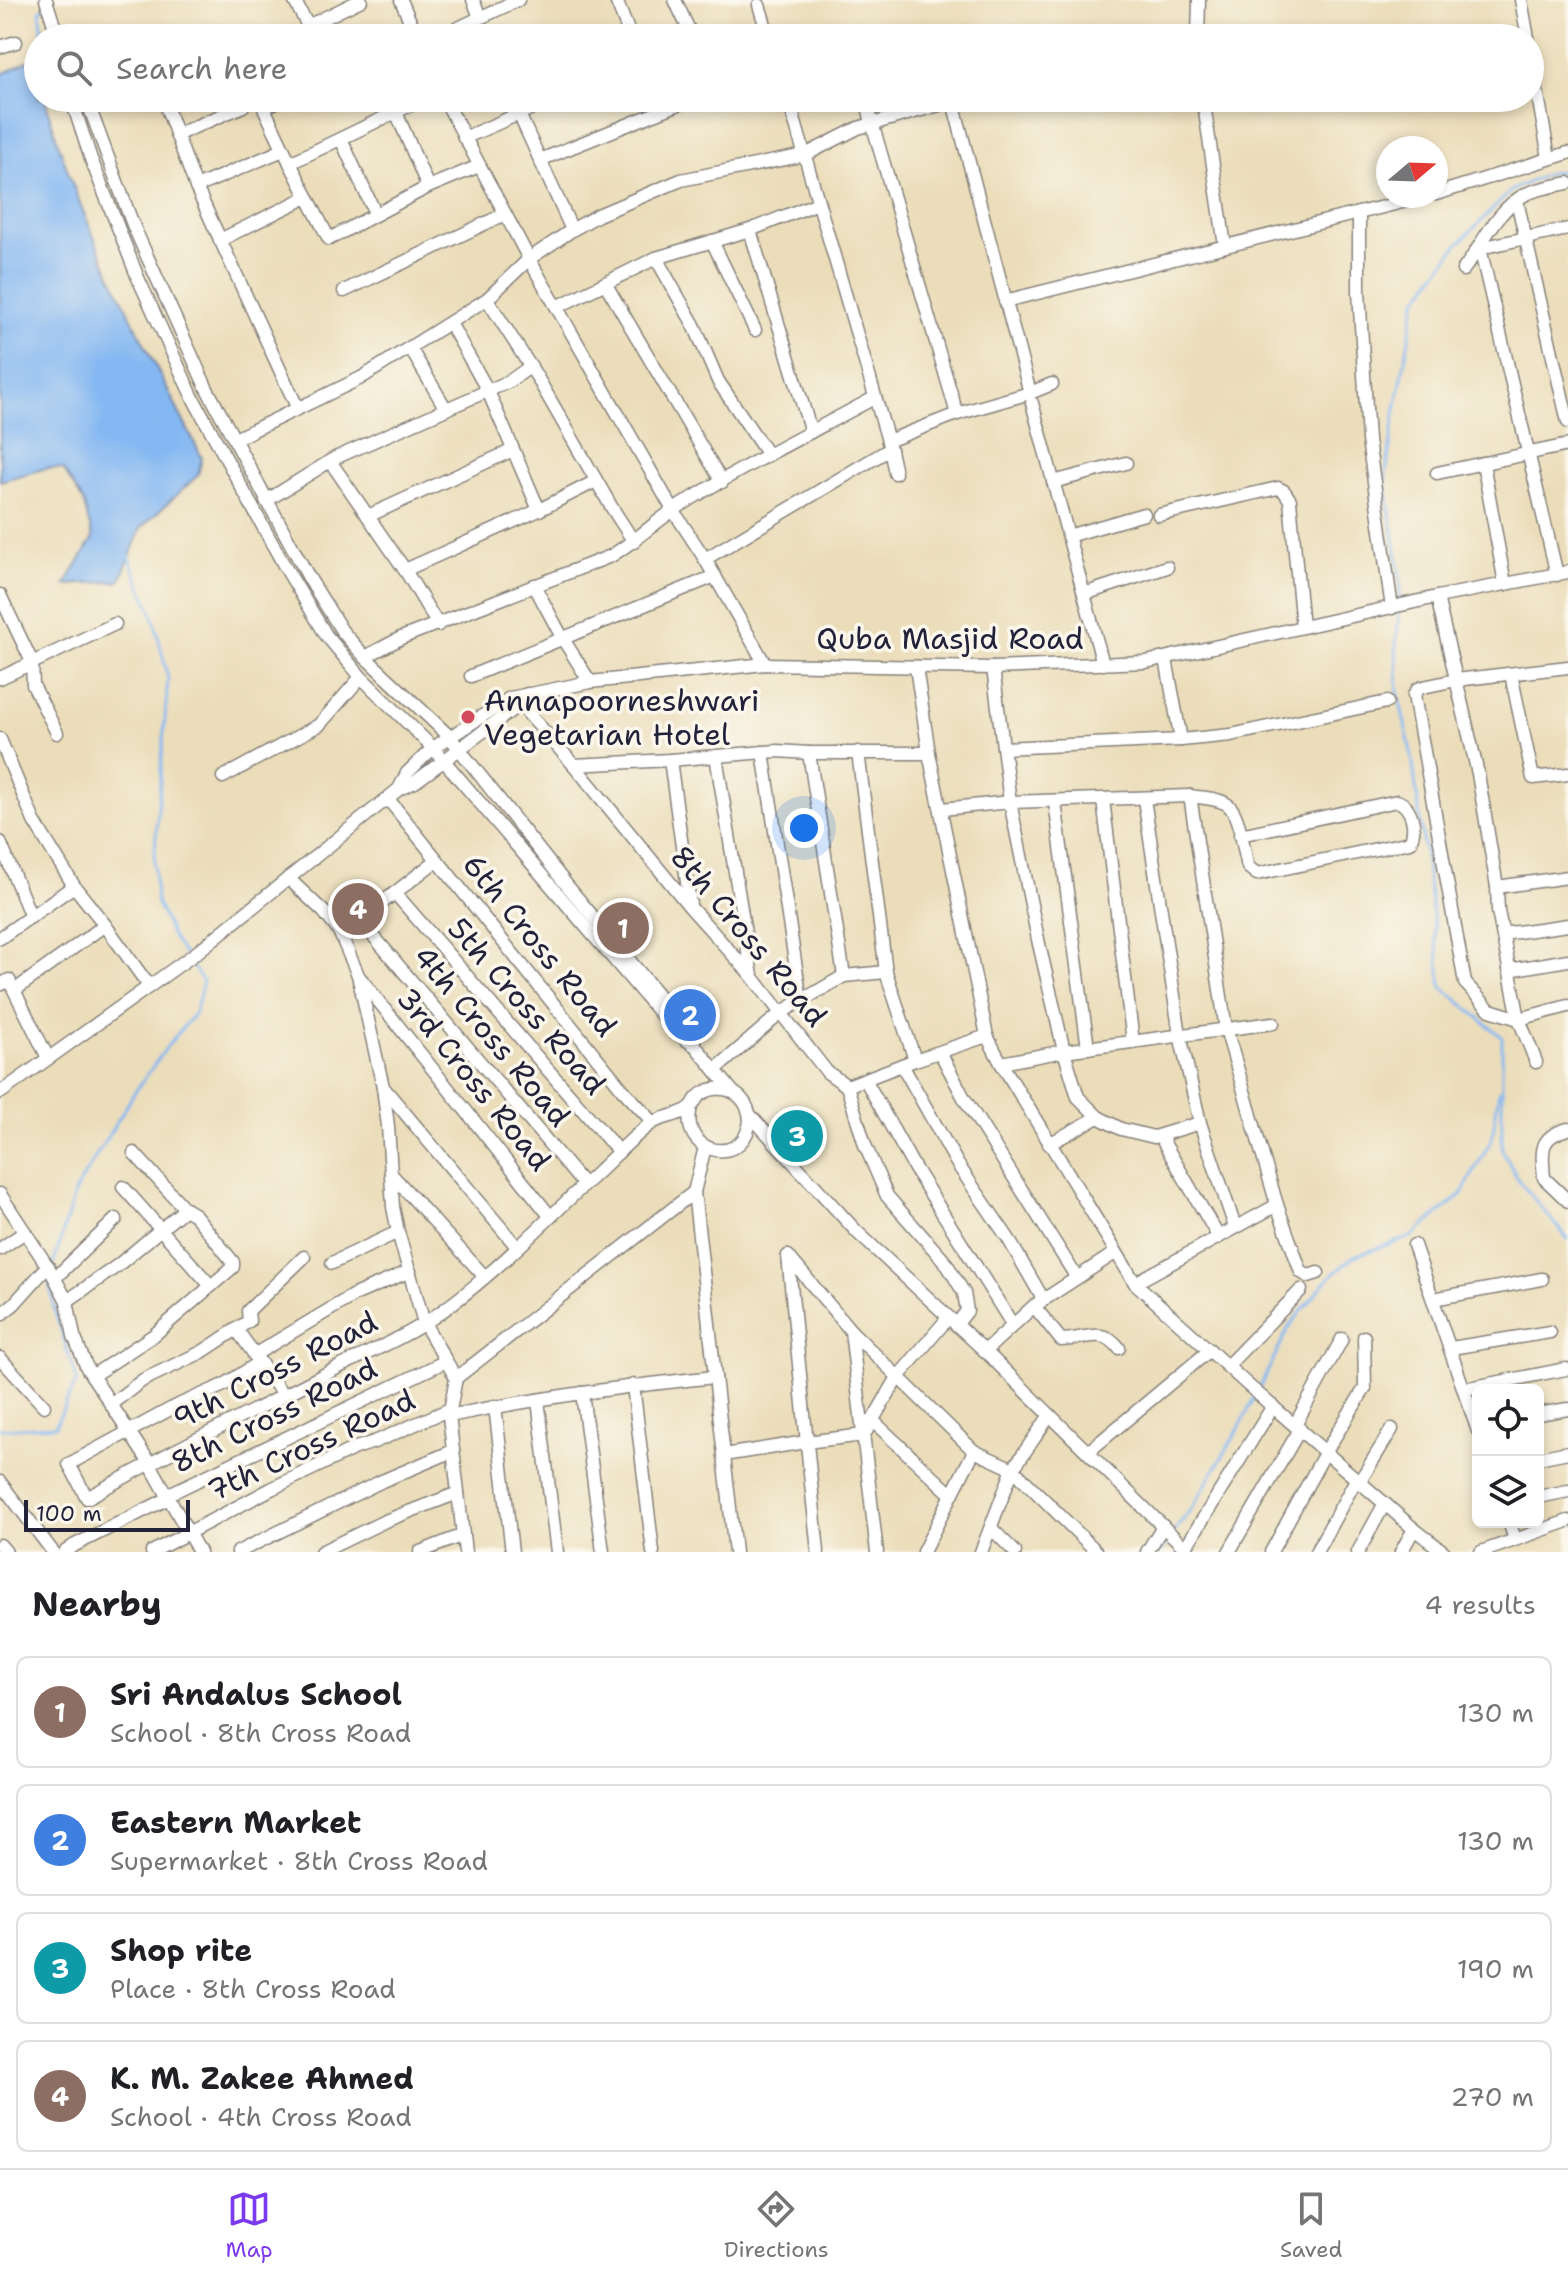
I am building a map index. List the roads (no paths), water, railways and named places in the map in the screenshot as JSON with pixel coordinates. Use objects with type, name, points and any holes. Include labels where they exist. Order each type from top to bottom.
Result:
[{"type":"street","points":[[46,0],[53,24]]},
{"type":"street","points":[[294,0],[307,24]]},
{"type":"street","points":[[312,24],[361,0]]},
{"type":"street","points":[[401,0],[410,24]]},
{"type":"street","points":[[473,0],[480,17]]},
{"type":"street","points":[[466,24],[518,0]]},
{"type":"street","points":[[616,0],[625,24]]},
{"type":"street","points":[[675,0],[686,24]]},
{"type":"street","points":[[1198,24],[1199,0]]},
{"type":"street","points":[[1521,0],[1525,24]]},
{"type":"street","points":[[759,5],[765,24]]},
{"type":"street","points":[[0,47],[16,42]]},
{"type":"street","points":[[76,112],[138,278],[192,396],[285,567],[326,635],[361,677],[433,748],[676,1032],[697,1048]]},
{"type":"street","points":[[91,112],[133,225],[206,387],[266,501],[342,631],[365,657],[449,736],[565,883],[684,1026],[697,1048],[741,1098],[750,1115],[846,1221],[985,1351],[1185,1548],[1270,1403]]},
{"type":"street","points":[[168,112],[196,187],[297,407]]},
{"type":"street","points":[[176,135],[229,112]]},
{"type":"street","points":[[266,112],[329,239],[428,187],[479,166]]},
{"type":"street","points":[[290,163],[396,112],[428,187]]},
{"type":"street","points":[[451,112],[529,259],[765,664]]},
{"type":"street","points":[[464,138],[524,112]]},
{"type":"street","points":[[540,160],[659,112]]},
{"type":"street","points":[[792,112],[895,473]]},
{"type":"street","points":[[869,112],[957,414]]},
{"type":"street","points":[[235,439],[361,378],[410,348],[487,299],[529,259],[598,215],[681,180],[805,155],[872,123],[909,112]]},
{"type":"street","points":[[955,112],[1103,664]]},
{"type":"street","points":[[1205,112],[1225,246]]},
{"type":"street","points":[[1541,112],[1549,158]]},
{"type":"street","points":[[519,114],[572,230]]},
{"type":"street","points":[[341,139],[375,213]]},
{"type":"street","points":[[196,187],[283,150]]},
{"type":"street","points":[[1448,190],[1568,153]]},
{"type":"street","points":[[1463,270],[1480,248],[1489,229],[1517,201],[1543,188],[1568,183]]},
{"type":"street","points":[[220,240],[307,197]]},
{"type":"street","points":[[1517,201],[1568,422]]},
{"type":"street","points":[[557,307],[656,258],[750,230],[818,203]]},
{"type":"street","points":[[1005,301],[1379,208]]},
{"type":"street","points":[[1359,213],[1359,292],[1368,440],[1392,608]]},
{"type":"street","points":[[344,291],[505,214]]},
{"type":"street","points":[[1480,248],[1568,229]]},
{"type":"street","points":[[750,230],[811,432]]},
{"type":"street","points":[[712,241],[755,330]]},
{"type":"street","points":[[1480,248],[1527,454],[1562,573]]},
{"type":"street","points":[[656,258],[694,325],[718,381],[768,455]]},
{"type":"street","points":[[605,283],[722,482]]},
{"type":"street","points":[[487,299],[531,366],[634,542]]},
{"type":"street","points":[[450,323],[488,391],[539,510]]},
{"type":"street","points":[[410,348],[446,409]]},
{"type":"street","points":[[266,501],[330,461],[510,381],[531,366]]},
{"type":"street","points":[[705,559],[889,445],[957,414],[1031,398],[1052,384]]},
{"type":"street","points":[[365,657],[401,638],[611,556],[634,542],[673,510],[874,398]]},
{"type":"street","points":[[1437,473],[1568,445]]},
{"type":"street","points":[[368,516],[513,450]]},
{"type":"street","points":[[330,461],[405,570],[438,625]]},
{"type":"street","points":[[1053,482],[1126,463]]},
{"type":"street","points":[[1483,463],[1505,584]]},
{"type":"street","points":[[405,570],[596,481]]},
{"type":"street","points":[[1159,515],[1278,488],[1284,491],[1290,500],[1302,627]]},
{"type":"street","points":[[1068,536],[1144,514]]},
{"type":"street","points":[[1084,594],[1167,567]]},
{"type":"street","name":"Quba Masjid Road","points":[[399,789],[407,773],[433,748],[510,698],[523,699],[590,682],[765,664],[993,668],[1146,662],[1437,597],[1562,573]]},
{"type":"street","points":[[471,676],[715,576]]},
{"type":"street","points":[[534,585],[590,682]]},
{"type":"street","points":[[0,595],[32,662],[33,685],[57,733]]},
{"type":"street","points":[[1437,597],[1478,774],[1497,887],[1498,911],[1519,1019],[1536,1062]]},
{"type":"street","points":[[0,678],[115,624]]},
{"type":"street","points":[[1166,659],[1181,740]]},
{"type":"street","points":[[916,667],[929,753],[987,1036],[1049,1144],[1135,1283],[1249,1386],[1444,1552]]},
{"type":"street","points":[[1568,667],[1456,680],[1423,687],[1414,695],[1462,977],[1468,989],[1490,1010],[1519,1019],[1568,1006]]},
{"type":"street","points":[[993,668],[1010,802],[1064,1051],[1078,1097],[1098,1117],[1121,1129],[1154,1137],[1200,1123]]},
{"type":"street","points":[[1511,674],[1533,778],[1568,774]]},
{"type":"street","points":[[223,777],[319,725],[361,677]]},
{"type":"street","name":"Quba Masjid Road","points":[[149,986],[196,953],[399,789],[415,782],[523,699]]},
{"type":"street","name":"8th Cross Road","points":[[523,699],[690,907],[782,1012],[827,1072],[847,1086]]},
{"type":"street","points":[[1004,748],[1231,735],[1387,702]]},
{"type":"street","points":[[0,739],[34,821],[74,886],[149,986],[1,1089]]},
{"type":"street","points":[[574,765],[763,752],[929,753]]},
{"type":"street","points":[[763,752],[801,1001]]},
{"type":"street","points":[[858,752],[886,972],[915,1060]]},
{"type":"street","points":[[809,753],[844,976]]},
{"type":"street","points":[[716,756],[752,976]]},
{"type":"street","points":[[670,760],[690,907]]},
{"type":"street","points":[[942,809],[1010,802],[1190,796],[1229,805],[1236,817],[1240,835],[1248,867],[1257,874],[1410,842],[1413,833],[1409,809],[1397,801],[1240,835]]},
{"type":"street","points":[[1190,796],[1226,1029],[1277,1205],[1301,1272],[1308,1276],[1318,1273]]},
{"type":"street","name":"6th Cross Road","points":[[388,799],[623,1090],[653,1122]]},
{"type":"street","points":[[1144,799],[1180,1035],[1200,1123],[1235,1227]]},
{"type":"street","points":[[1103,800],[1133,1042]]},
{"type":"street","points":[[1055,802],[1088,1048]]},
{"type":"street","points":[[0,842],[31,917]]},
{"type":"street","points":[[339,931],[360,920],[437,860]]},
{"type":"street","points":[[1497,887],[1568,877]]},
{"type":"street","points":[[288,878],[339,931],[358,975],[383,1087],[393,1207],[398,1232],[424,1323],[456,1378],[450,1413],[465,1552]]},
{"type":"street","points":[[0,938],[74,886]]},
{"type":"street","name":"5th Cross Road","points":[[395,893],[619,1152]]},
{"type":"street","name":"4th Cross Road","points":[[360,920],[584,1185]]},
{"type":"street","points":[[15,990],[105,925]]},
{"type":"street","points":[[1503,934],[1568,925]]},
{"type":"street","points":[[1509,970],[1568,960]]},
{"type":"street","points":[[715,1070],[782,1012],[844,976],[886,972]]},
{"type":"street","name":"3rd Cross Road","points":[[358,975],[550,1216]]},
{"type":"street","points":[[0,985],[9,980],[48,1058]]},
{"type":"street","points":[[1001,1063],[1064,1051],[1273,1023]]},
{"type":"street","points":[[864,1435],[898,1377],[952,1322],[967,1311],[964,1293],[946,1263],[887,1196],[865,1145],[847,1086],[987,1036]]},
{"type":"street","points":[[940,1052],[964,1098],[1077,1278]]},
{"type":"street","points":[[902,1065],[958,1165],[1008,1238],[1061,1340],[1103,1335],[1119,1348]]},
{"type":"street","points":[[865,1079],[915,1169],[1012,1324]]},
{"type":"street","points":[[383,1087],[517,1247]]},
{"type":"street","points":[[733,1092],[723,1089],[704,1092],[691,1107],[689,1126],[692,1134],[705,1147],[723,1150],[740,1142],[749,1126],[750,1115]]},
{"type":"street","name":"9th Cross Road","points":[[129,1431],[69,1464],[87,1498],[149,1462],[424,1323],[485,1277],[653,1122],[691,1107]]},
{"type":"street","points":[[1049,1144],[1098,1117]]},
{"type":"street","points":[[1568,1129],[1551,1134],[1545,1142],[1542,1157],[1544,1178],[1568,1201]]},
{"type":"street","points":[[1160,1136],[1218,1236]]},
{"type":"street","points":[[705,1147],[694,1192],[735,1552]]},
{"type":"street","points":[[92,1376],[154,1335],[233,1267],[233,1262],[195,1215],[185,1209],[134,1153]]},
{"type":"street","points":[[391,1174],[485,1277]]},
{"type":"street","points":[[123,1187],[211,1286]]},
{"type":"street","points":[[456,1378],[694,1192]]},
{"type":"street","points":[[0,1194],[67,1301],[74,1336],[92,1376],[149,1462],[199,1552]]},
{"type":"street","points":[[1135,1283],[1277,1205]]},
{"type":"street","points":[[67,1301],[162,1231],[185,1209]]},
{"type":"street","points":[[0,1315],[116,1219]]},
{"type":"street","points":[[0,1249],[25,1232]]},
{"type":"street","points":[[332,1263],[398,1232]]},
{"type":"street","points":[[1414,1245],[1472,1412]]},
{"type":"street","points":[[985,1351],[1039,1302],[1115,1253]]},
{"type":"street","points":[[818,1552],[788,1256],[851,1331],[974,1451],[1013,1469],[1097,1552]]},
{"type":"street","points":[[111,1404],[143,1380],[202,1352],[249,1321],[248,1311],[304,1257]]},
{"type":"street","points":[[129,1431],[224,1385],[257,1358],[354,1295],[410,1271]]},
{"type":"street","points":[[1433,1299],[1542,1279]]},
{"type":"street","points":[[1227,1366],[1301,1290]]},
{"type":"street","points":[[237,1330],[284,1396]]},
{"type":"street","points":[[851,1331],[877,1552]]},
{"type":"street","points":[[1451,1348],[1550,1332]]},
{"type":"street","points":[[1271,1552],[1326,1451],[1365,1388],[1364,1337]]},
{"type":"street","points":[[1229,1552],[1342,1339]]},
{"type":"street","points":[[1088,1452],[1210,1350]]},
{"type":"street","points":[[0,1358],[44,1406]]},
{"type":"street","name":"8th Cross Road","points":[[74,1550],[168,1497],[446,1361]]},
{"type":"street","points":[[1464,1389],[1566,1369]]},
{"type":"street","name":"7th Cross Road","points":[[152,1552],[353,1449],[450,1413],[633,1385],[715,1377]]},
{"type":"street","points":[[633,1385],[653,1552]]},
{"type":"street","points":[[582,1393],[603,1552]]},
{"type":"street","points":[[538,1400],[557,1552]]},
{"type":"street","points":[[495,1406],[512,1552]]},
{"type":"street","points":[[1544,1413],[1568,1409]]},
{"type":"street","points":[[981,1552],[1013,1469],[1050,1415]]},
{"type":"street","points":[[872,1420],[952,1495]]},
{"type":"street","points":[[1316,1552],[1392,1429]]},
{"type":"street","points":[[724,1455],[864,1435]]},
{"type":"street","points":[[238,1552],[382,1481],[453,1451]]},
{"type":"street","points":[[923,1552],[974,1451]]},
{"type":"street","points":[[1544,1457],[1568,1452]]},
{"type":"street","points":[[0,1482],[53,1552]]},
{"type":"street","points":[[1544,1496],[1568,1491]]},
{"type":"street","points":[[321,1552],[385,1521],[458,1493]]},
{"type":"street","points":[[1358,1552],[1385,1503]]},
{"type":"street","points":[[1481,1552],[1568,1521]]},
{"type":"street","points":[[991,1528],[1015,1552]]},
{"type":"street","points":[[1147,1552],[1165,1528]]},
{"type":"street","points":[[1511,1528],[1515,1539]]},
{"type":"street","points":[[1401,1552],[1414,1529]]},
{"type":"street","points":[[420,1552],[463,1535]]},
{"type":"street","points":[[0,1545],[6,1552]]},
{"type":"water","points":[[24,63],[24,112],[49,112],[94,237],[202,458],[198,475],[141,528],[120,581],[65,585],[93,538],[83,501],[63,469],[47,468],[0,481],[0,75]]},
{"type":"waterway","points":[[41,24],[40,11],[44,8]]},
{"type":"waterway","points":[[1400,602],[1401,583],[1385,481],[1416,301],[1458,244],[1512,190],[1547,174],[1568,169]]},
{"type":"waterway","points":[[128,555],[153,615],[168,678],[154,862],[156,901],[174,940],[186,957]]},
{"type":"waterway","points":[[1399,609],[1396,647],[1398,692],[1412,757],[1442,987],[1502,1037],[1502,1150],[1519,1181],[1568,1239]]},
{"type":"waterway","points":[[53,1266],[75,1191],[134,1093],[195,1013],[203,982],[190,963]]},
{"type":"waterway","points":[[1259,1389],[1290,1325],[1330,1277],[1354,1256],[1411,1237],[1461,1195],[1492,1139],[1499,1090]]},
{"type":"waterway","points":[[0,1429],[55,1426],[77,1380],[54,1309],[50,1281]]},
{"type":"waterway","points":[[1173,1533],[1194,1505],[1255,1396]]},
{"type":"waterway","points":[[1160,1552],[1169,1539]]},
{"type":"place","name":"Annapoorneshwari Vegetarian Hotel","points":[[468,717]]},
{"type":"place","name":"K. M. Zakee Ahmed","points":[[358,909]]},
{"type":"place","name":"Sri Andalus School","points":[[623,928]]},
{"type":"place","name":"Eastern Market","points":[[690,1015]]},
{"type":"place","name":"Shop rite","points":[[797,1136]]}]
